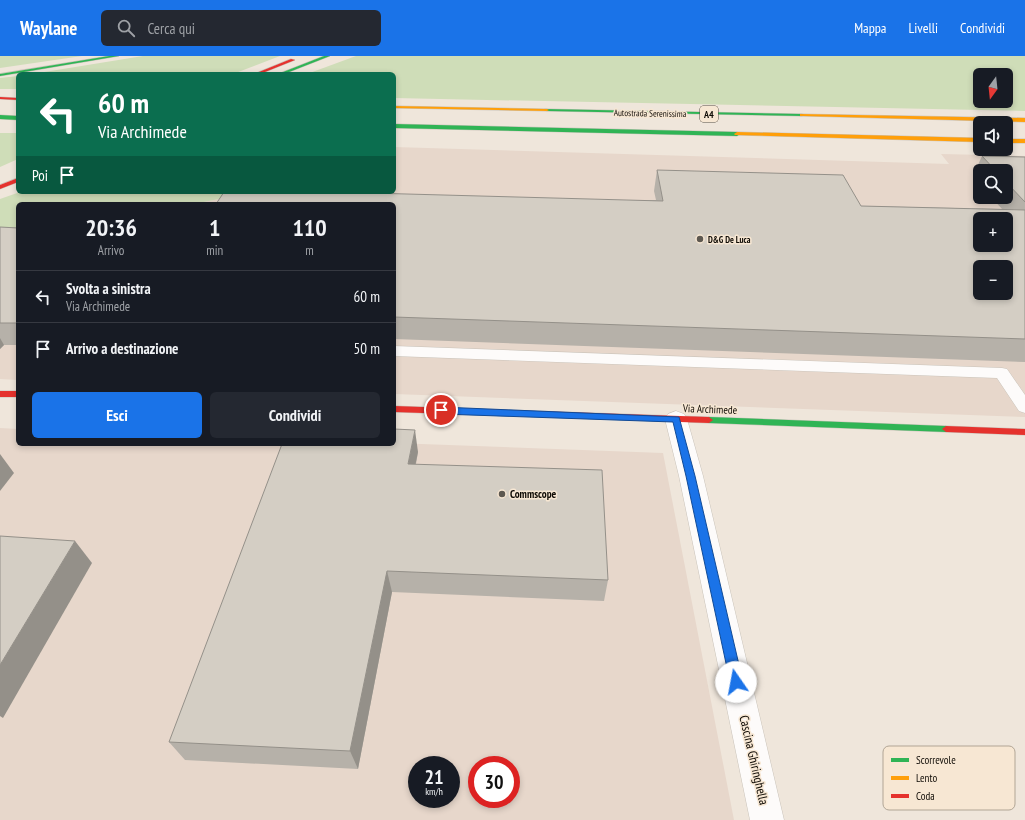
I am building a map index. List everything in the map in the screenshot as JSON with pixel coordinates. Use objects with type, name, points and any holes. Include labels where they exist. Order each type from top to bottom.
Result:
[{"type":"main road","points":[[21,72],[117,56]]},
{"type":"main road","points":[[261,72],[303,56]]},
{"type":"main road","points":[[285,72],[328,56]]},
{"type":"main road","points":[[0,75],[16,73]]},
{"type":"main road","points":[[0,98],[16,98]]},
{"type":"main road","name":"Autostrada Serenissima","points":[[396,107],[1025,120]]},
{"type":"main road","points":[[0,117],[16,118]]},
{"type":"main road","name":"Autostrada Serenissima","points":[[396,126],[973,140]]},
{"type":"main road","points":[[1013,141],[1025,142]]},
{"type":"main road","points":[[0,187],[16,181]]},
{"type":"main road","points":[[0,394],[16,394]]},
{"type":"main road","name":"Via Archimede","points":[[396,409],[1025,432]]},
{"type":"street","name":"Cascina Ghiringhella","points":[[676,419],[691,476],[767,820]]},
{"type":"lane","points":[[396,351],[1002,372],[1025,407]]},
{"type":"shaded area","points":[[396,147],[949,164],[941,154],[973,155],[973,156],[1025,156],[1025,417],[396,394],[396,202],[204,202],[224,198],[227,194],[396,194]]},
{"type":"shaded area","points":[[16,237],[16,380],[0,379],[0,240]]},
{"type":"shaded area","points":[[0,428],[16,429],[16,446],[396,446],[396,443],[663,453],[734,820],[0,820]]},
{"type":"green space","points":[[0,56],[82,56],[0,68]]},
{"type":"green space","points":[[143,56],[280,56],[238,72],[44,72]]},
{"type":"green space","points":[[356,56],[1025,56],[1025,111],[396,98],[396,72],[312,72]]},
{"type":"green space","points":[[16,76],[16,89],[0,89],[0,78]]},
{"type":"green space","points":[[0,133],[16,133],[16,160],[0,167]]},
{"type":"green space","points":[[16,193],[227,194],[224,198],[204,202],[16,202],[16,237],[0,240],[0,199]]},
{"type":"building","points":[[982,156],[1025,157],[1025,202],[1013,189],[1013,164],[989,164]]},
{"type":"building","points":[[657,170],[843,175],[861,206],[1025,210],[1025,339],[396,317],[396,202],[217,202],[223,194],[396,194],[663,201]]},
{"type":"building","points":[[0,227],[16,228],[16,323],[0,323]]},
{"type":"building","points":[[396,429],[415,430],[408,464],[602,470],[608,580],[387,571],[350,751],[169,742],[281,446],[396,446]]},
{"type":"building","points":[[0,536],[75,541],[0,665]]},
{"type":"traffic: fast","points":[[18,72],[117,56]]},
{"type":"traffic: fast","points":[[285,72],[328,56]]},
{"type":"traffic: fast","points":[[0,75],[16,72]]},
{"type":"traffic: fast","points":[[547,110],[802,115]]},
{"type":"traffic: fast","points":[[0,117],[16,118]]},
{"type":"traffic: fast","points":[[396,126],[737,134]]},
{"type":"traffic: fast","points":[[709,420],[946,429]]},
{"type":"traffic: slow","points":[[396,107],[547,110]]},
{"type":"traffic: slow","points":[[802,115],[1025,120]]},
{"type":"traffic: slow","points":[[737,134],[973,140]]},
{"type":"traffic: slow","points":[[1013,141],[1025,141]]},
{"type":"traffic: jam","points":[[261,72],[293,60]]},
{"type":"traffic: jam","points":[[0,98],[16,99]]},
{"type":"traffic: jam","points":[[0,187],[16,181]]},
{"type":"traffic: jam","points":[[0,394],[16,394]]},
{"type":"traffic: jam","points":[[396,409],[709,420]]},
{"type":"traffic: jam","points":[[946,429],[1025,432]]},
{"type":"place","name":"D&G De Luca","points":[[700,239]]},
{"type":"place","name":"Commscope","points":[[502,494]]},
{"type":"route","points":[[441,410],[676,419],[691,476],[736,682]]}]
